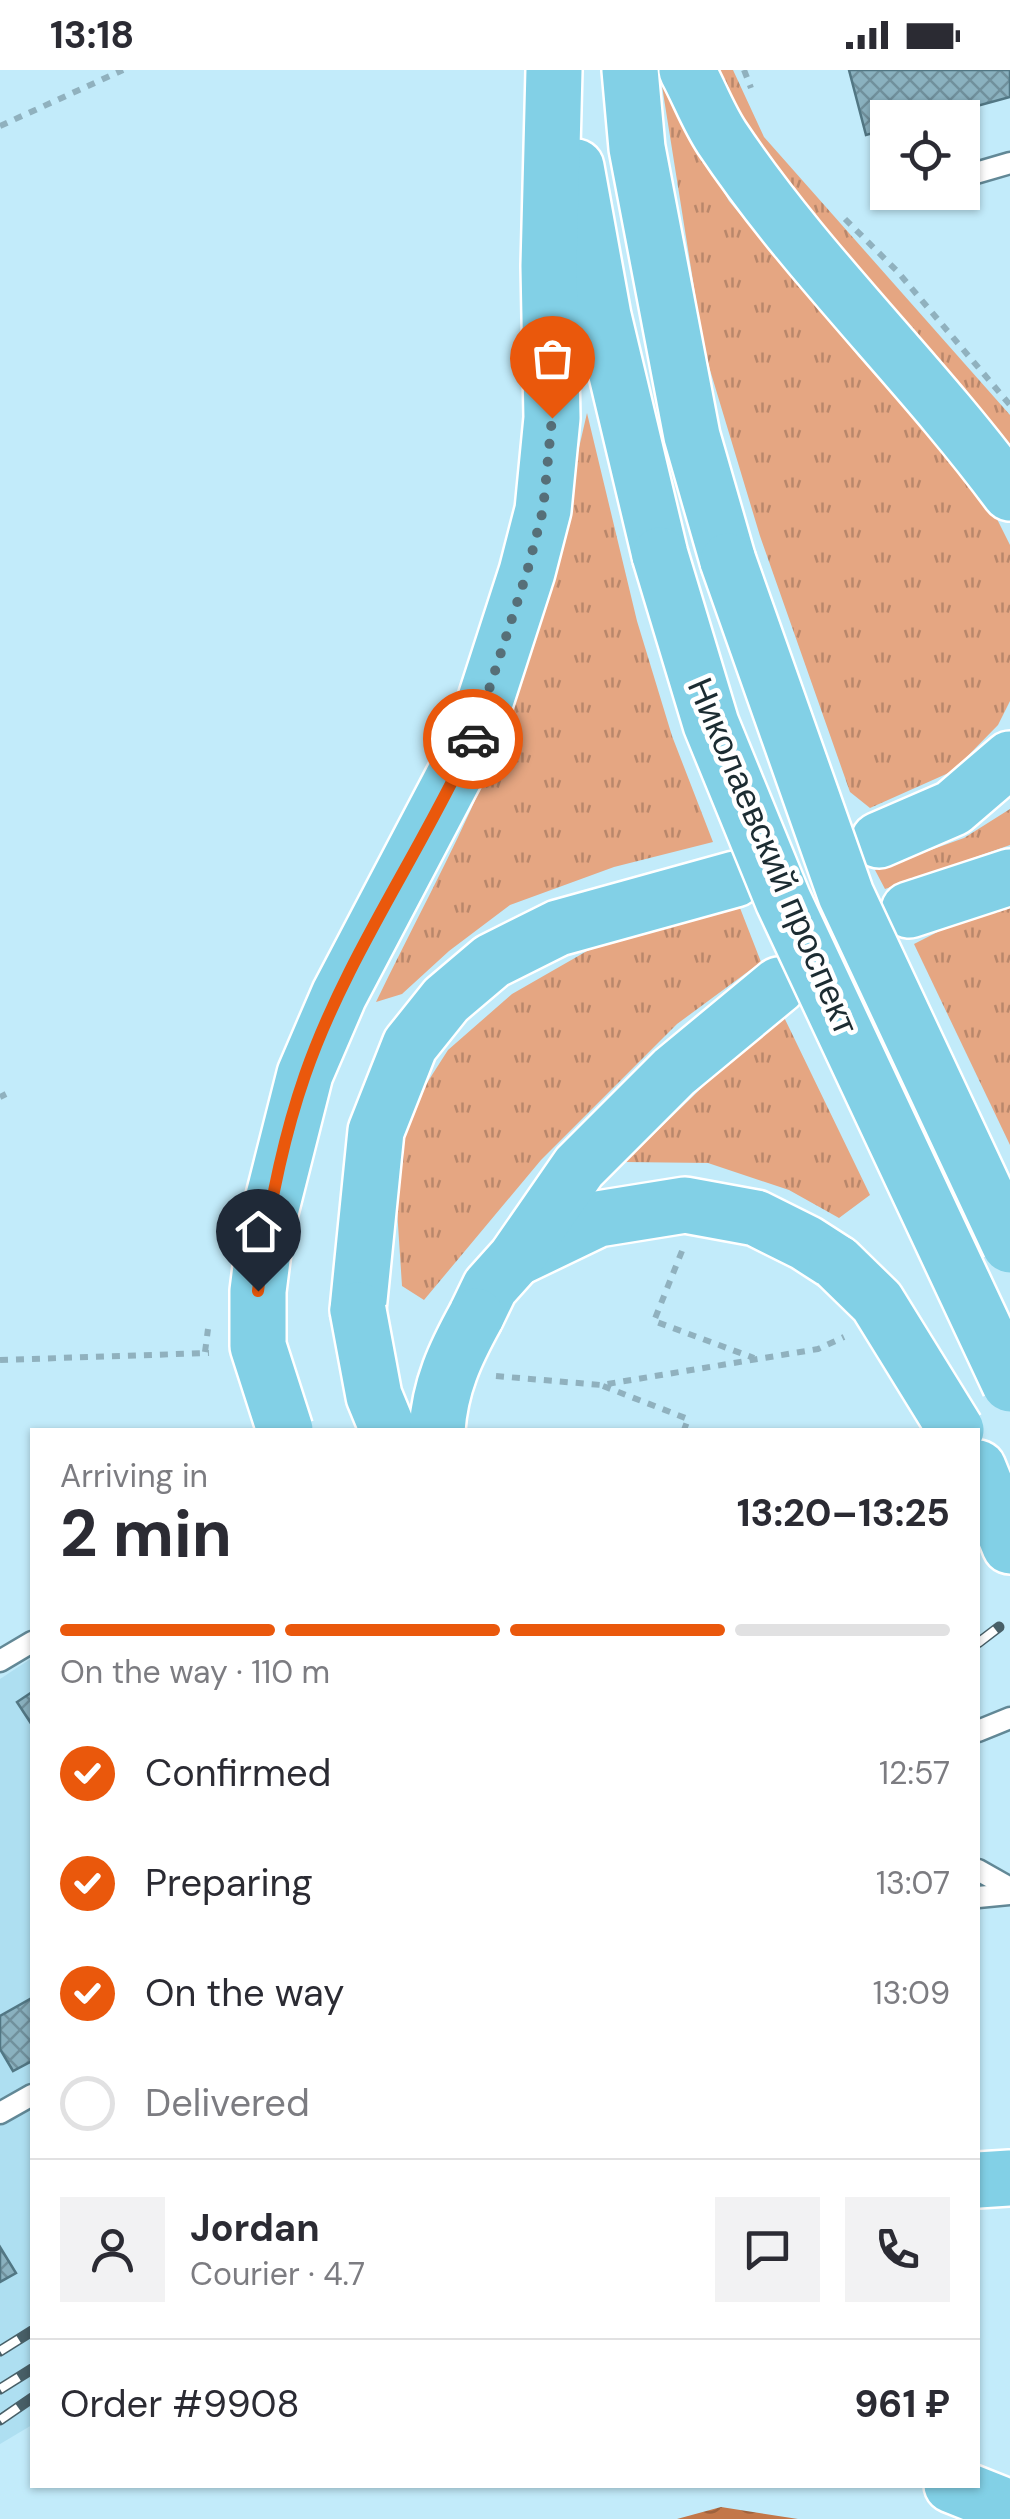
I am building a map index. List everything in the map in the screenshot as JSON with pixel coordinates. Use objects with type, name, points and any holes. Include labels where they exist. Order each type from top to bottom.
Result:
[{"type":"main road","name":"Николаевский проспект","points":[[557,70],[603,316],[660,554],[711,724],[783,900],[1010,1384]]},
{"type":"main road","points":[[285,1428],[258,1346],[258,1291],[266,1228],[305,1074],[339,996],[472,742],[543,510],[552,418],[550,266],[557,70]]},
{"type":"main road","name":"Николаевский проспект","points":[[630,70],[637,148],[692,436],[728,561],[846,894],[1010,1244]]},
{"type":"main road","points":[[687,70],[720,135],[777,212],[950,415],[1010,494]]},
{"type":"main road","points":[[879,840],[954,808],[1010,760]]},
{"type":"main road","points":[[909,910],[1010,876]]},
{"type":"main road","points":[[387,1428],[374,1396],[358,1310],[376,1131],[410,1045],[446,1000],[492,962],[558,928],[735,880]]},
{"type":"main road","points":[[437,1428],[439,1400],[452,1359],[490,1288],[516,1258],[579,1167],[674,1072],[779,985]]},
{"type":"main road","points":[[516,1258],[598,1219],[685,1206],[756,1218],[837,1263],[877,1302],[955,1428]]},
{"type":"main road","points":[[980,1473],[1010,1546]]},
{"type":"main road","points":[[980,2180],[1010,2178]]},
{"type":"main road","points":[[960,2488],[1010,2508]]},
{"type":"lane","points":[[980,172],[1010,163]]},
{"type":"lane","points":[[0,1661],[30,1643]]},
{"type":"lane","points":[[980,1730],[1010,1718]]},
{"type":"lane","points":[[980,1871],[1010,1891]]},
{"type":"lane","points":[[980,1897],[1010,1891]]},
{"type":"lane","points":[[0,2113],[30,2096]]},
{"type":"path","points":[[0,126],[122,70]]},
{"type":"path","points":[[744,70],[758,106]]},
{"type":"path","points":[[836,210],[896,272],[1010,405]]},
{"type":"path","points":[[684,1246],[654,1321],[756,1359]]},
{"type":"path","points":[[491,1376],[602,1385],[818,1349],[844,1337]]},
{"type":"path","points":[[0,1360],[206,1352]]},
{"type":"path","points":[[602,1385],[688,1419],[685,1428]]},
{"type":"shaded area","points":[[30,1659],[30,2426],[0,2444],[0,1679]]},
{"type":"green space","points":[[717,70],[733,70],[764,137],[1010,415],[1010,446],[771,170]]},
{"type":"green space","points":[[662,86],[729,201],[859,357],[988,501],[1010,545],[1010,701],[998,725],[953,771],[870,808],[850,792],[760,536],[704,350]]},
{"type":"green space","points":[[587,413],[637,621],[672,736],[713,842],[614,867],[510,905],[449,951],[402,994],[376,1002],[458,838],[501,737],[543,600]]},
{"type":"green space","points":[[1010,809],[1010,845],[885,889],[875,870],[964,838]]},
{"type":"green space","points":[[1010,904],[1010,1145],[914,944],[963,919]]},
{"type":"green space","points":[[740,908],[761,962],[677,1024],[541,1160],[424,1300],[402,1286],[395,1179],[409,1111],[448,1050],[512,994],[587,951],[648,927]]},
{"type":"green space","points":[[781,1011],[870,1195],[839,1218],[789,1190],[708,1163],[625,1162]]},
{"type":"water","points":[[721,2507],[798,2519],[677,2519]]},
{"type":"building","points":[[849,70],[1010,70],[1010,97],[980,105],[980,100],[870,100],[870,134],[866,135]]},
{"type":"building","points":[[30,1693],[30,1722],[17,1702]]},
{"type":"building","points":[[30,1999],[30,2062],[13,2071],[0,2049],[0,2016]]},
{"type":"building","points":[[0,2247],[16,2273],[0,2282]]},
{"type":"railway","points":[[980,1641],[999,1627]]},
{"type":"railway","points":[[0,2351],[30,2332]]},
{"type":"railway","points":[[0,2389],[30,2370]]},
{"type":"railway","points":[[0,2420],[30,2399]]},
{"type":"way so far","points":[[473,739],[543,510],[552,418]]},
{"type":"route","points":[[258,1291],[266,1228],[305,1074],[339,996],[473,739]]}]
